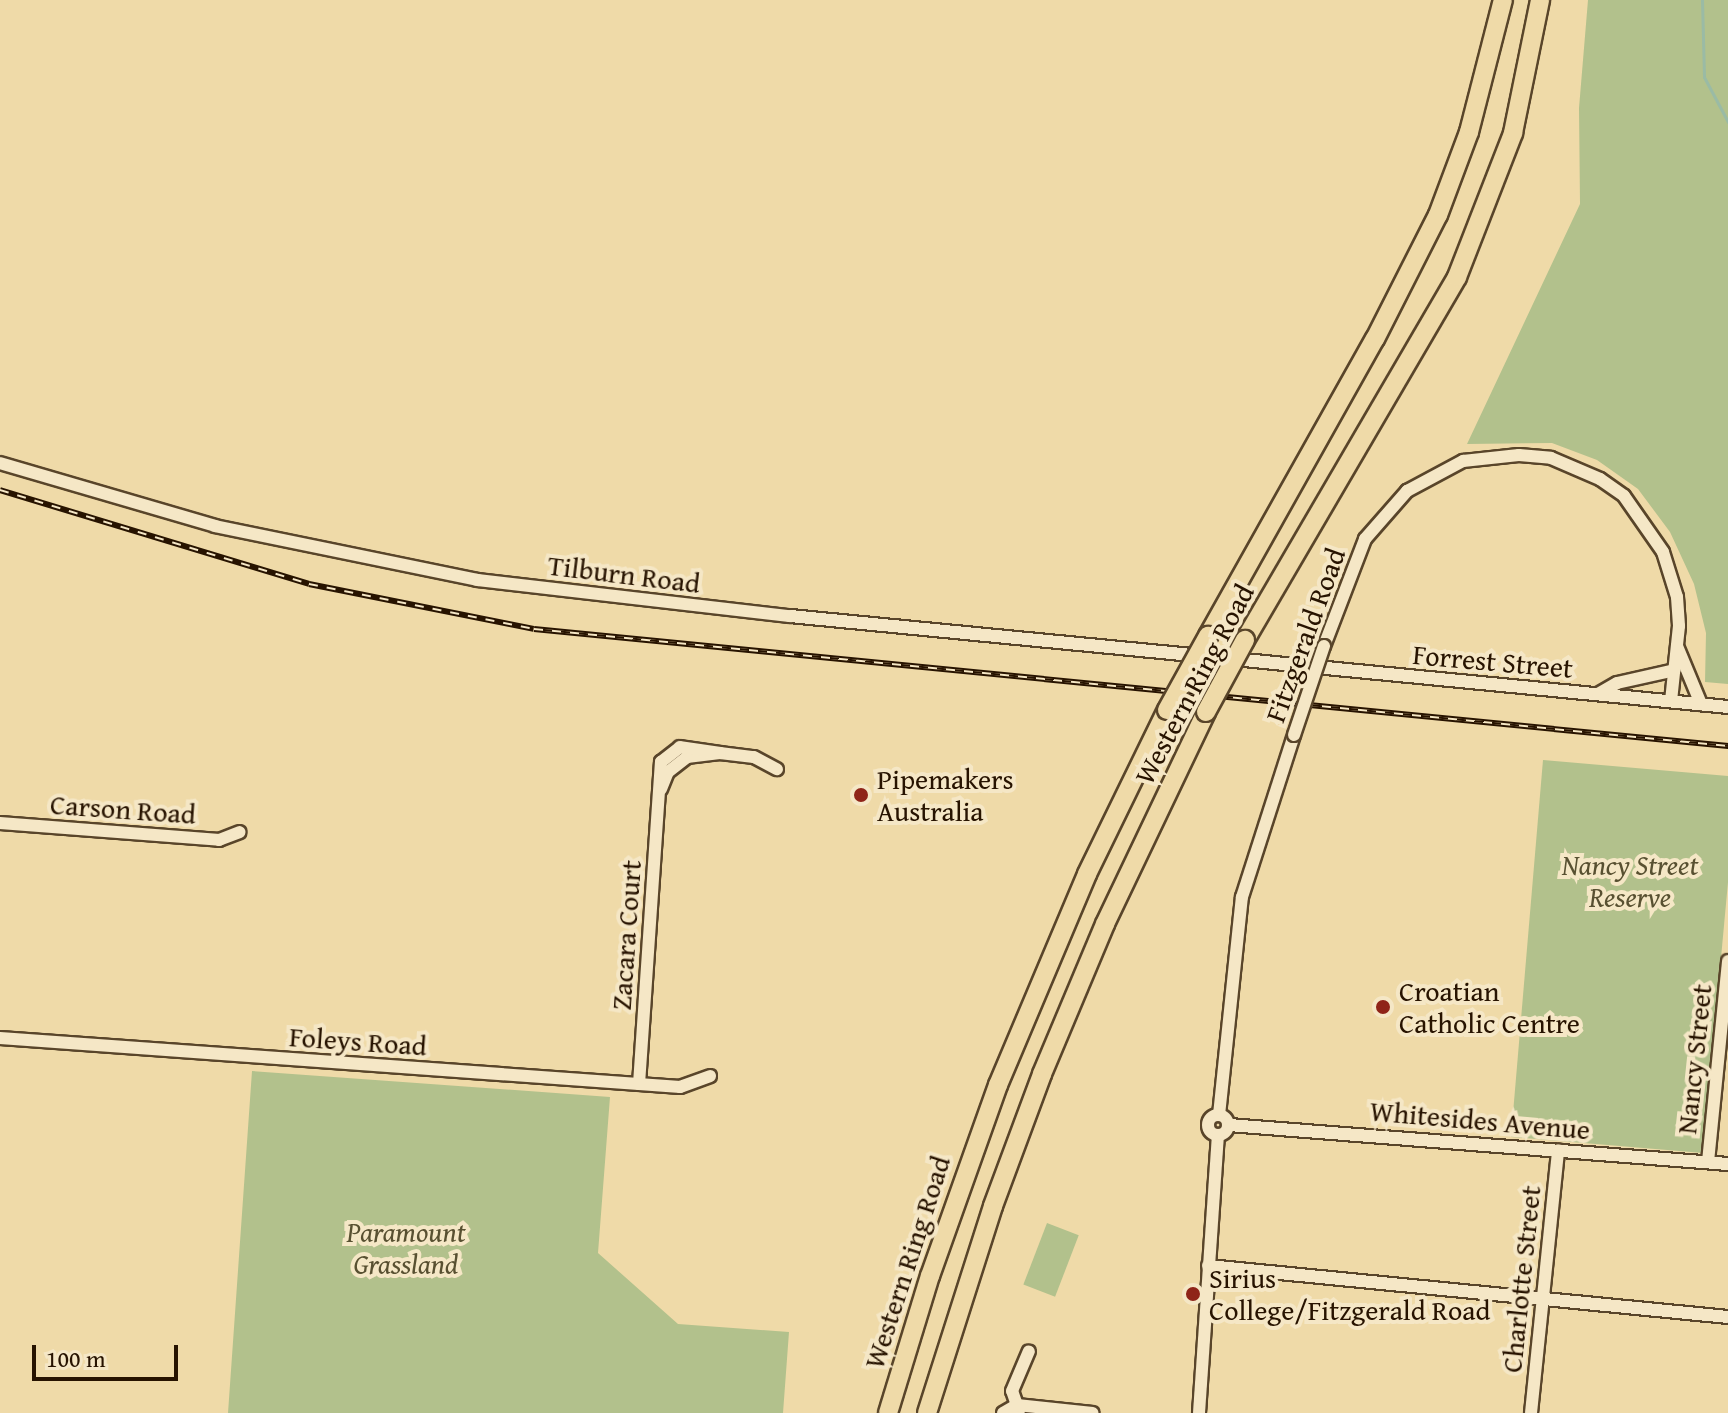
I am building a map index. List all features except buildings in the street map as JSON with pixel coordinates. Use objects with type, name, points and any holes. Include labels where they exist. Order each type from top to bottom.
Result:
[{"type":"highway","name":"Western Ring Road","points":[[888,1413],[998,1085],[1087,874],[1167,710],[1382,327],[1438,215],[1469,132],[1503,0]]},
{"type":"highway","name":"Western Ring Road","points":[[927,1413],[993,1206],[1048,1061],[1105,924],[1206,712],[1245,640],[1457,277],[1513,133],[1540,0]]},
{"type":"street","name":"Fitzgerald Road","points":[[1208,1120],[1242,897],[1353,564],[1385,512],[1435,472],[1463,461],[1519,455],[1573,466],[1600,479],[1639,511],[1672,577],[1677,646],[1671,701]]},
{"type":"street","name":"Tilburn Road","points":[[0,463],[215,526],[477,580],[1254,661]]},
{"type":"street","points":[[1677,646],[1701,704]]},
{"type":"street","name":"Forrest Street","points":[[1254,661],[1728,707]]},
{"type":"street","points":[[1598,695],[1617,683],[1675,670]]},
{"type":"street","name":"Zacara Court","points":[[639,1084],[661,789],[676,762],[720,753],[754,757],[777,769]]},
{"type":"street","name":"Carson Road","points":[[0,823],[219,840],[240,832]]},
{"type":"street","name":"Nancy Street","points":[[1708,1162],[1728,961]]},
{"type":"street","name":"Foleys Road","points":[[0,1038],[692,1087],[710,1076]]},
{"type":"street","points":[[1208,1120],[1229,1125]]},
{"type":"street","points":[[1199,1413],[1218,1136],[1208,1120]]},
{"type":"street","points":[[1218,1136],[1229,1125]]},
{"type":"street","name":"Whitesides Avenue","points":[[1229,1125],[1728,1164]]},
{"type":"street","name":"Charlotte Street","points":[[1531,1413],[1558,1150]]},
{"type":"street","points":[[1208,1266],[1728,1317]]},
{"type":"street","points":[[1017,1408],[1016,1384],[1029,1351]]},
{"type":"street","points":[[1003,1413],[1017,1408],[1093,1413]]},
{"type":"green space","points":[[1588,0],[1728,0],[1728,684],[1705,682],[1706,633],[1694,584],[1670,532],[1638,489],[1597,460],[1552,443],[1467,444],[1580,204],[1579,108]]},
{"type":"green space","name":"Nancy Street Reserve","points":[[1543,760],[1728,776],[1728,882],[1703,1153],[1511,1137]]},
{"type":"green space","name":"Paramount Grassland","points":[[252,1071],[610,1097],[598,1253],[678,1324],[789,1332],[783,1413],[228,1413]]},
{"type":"green space","points":[[1047,1223],[1079,1235],[1055,1297],[1023,1285]]},
{"type":"waterway","points":[[1702,0],[1704,77],[1728,122]]},
{"type":"railway","points":[[0,490],[309,584],[534,629],[1728,746]]},
{"type":"place","name":"Pipemakers Australia","points":[[861,795]]},
{"type":"place","name":"Croatian Catholic Centre","points":[[1383,1007]]},
{"type":"place","name":"Sirius College/Fitzgerald Road","points":[[1193,1294]]}]
